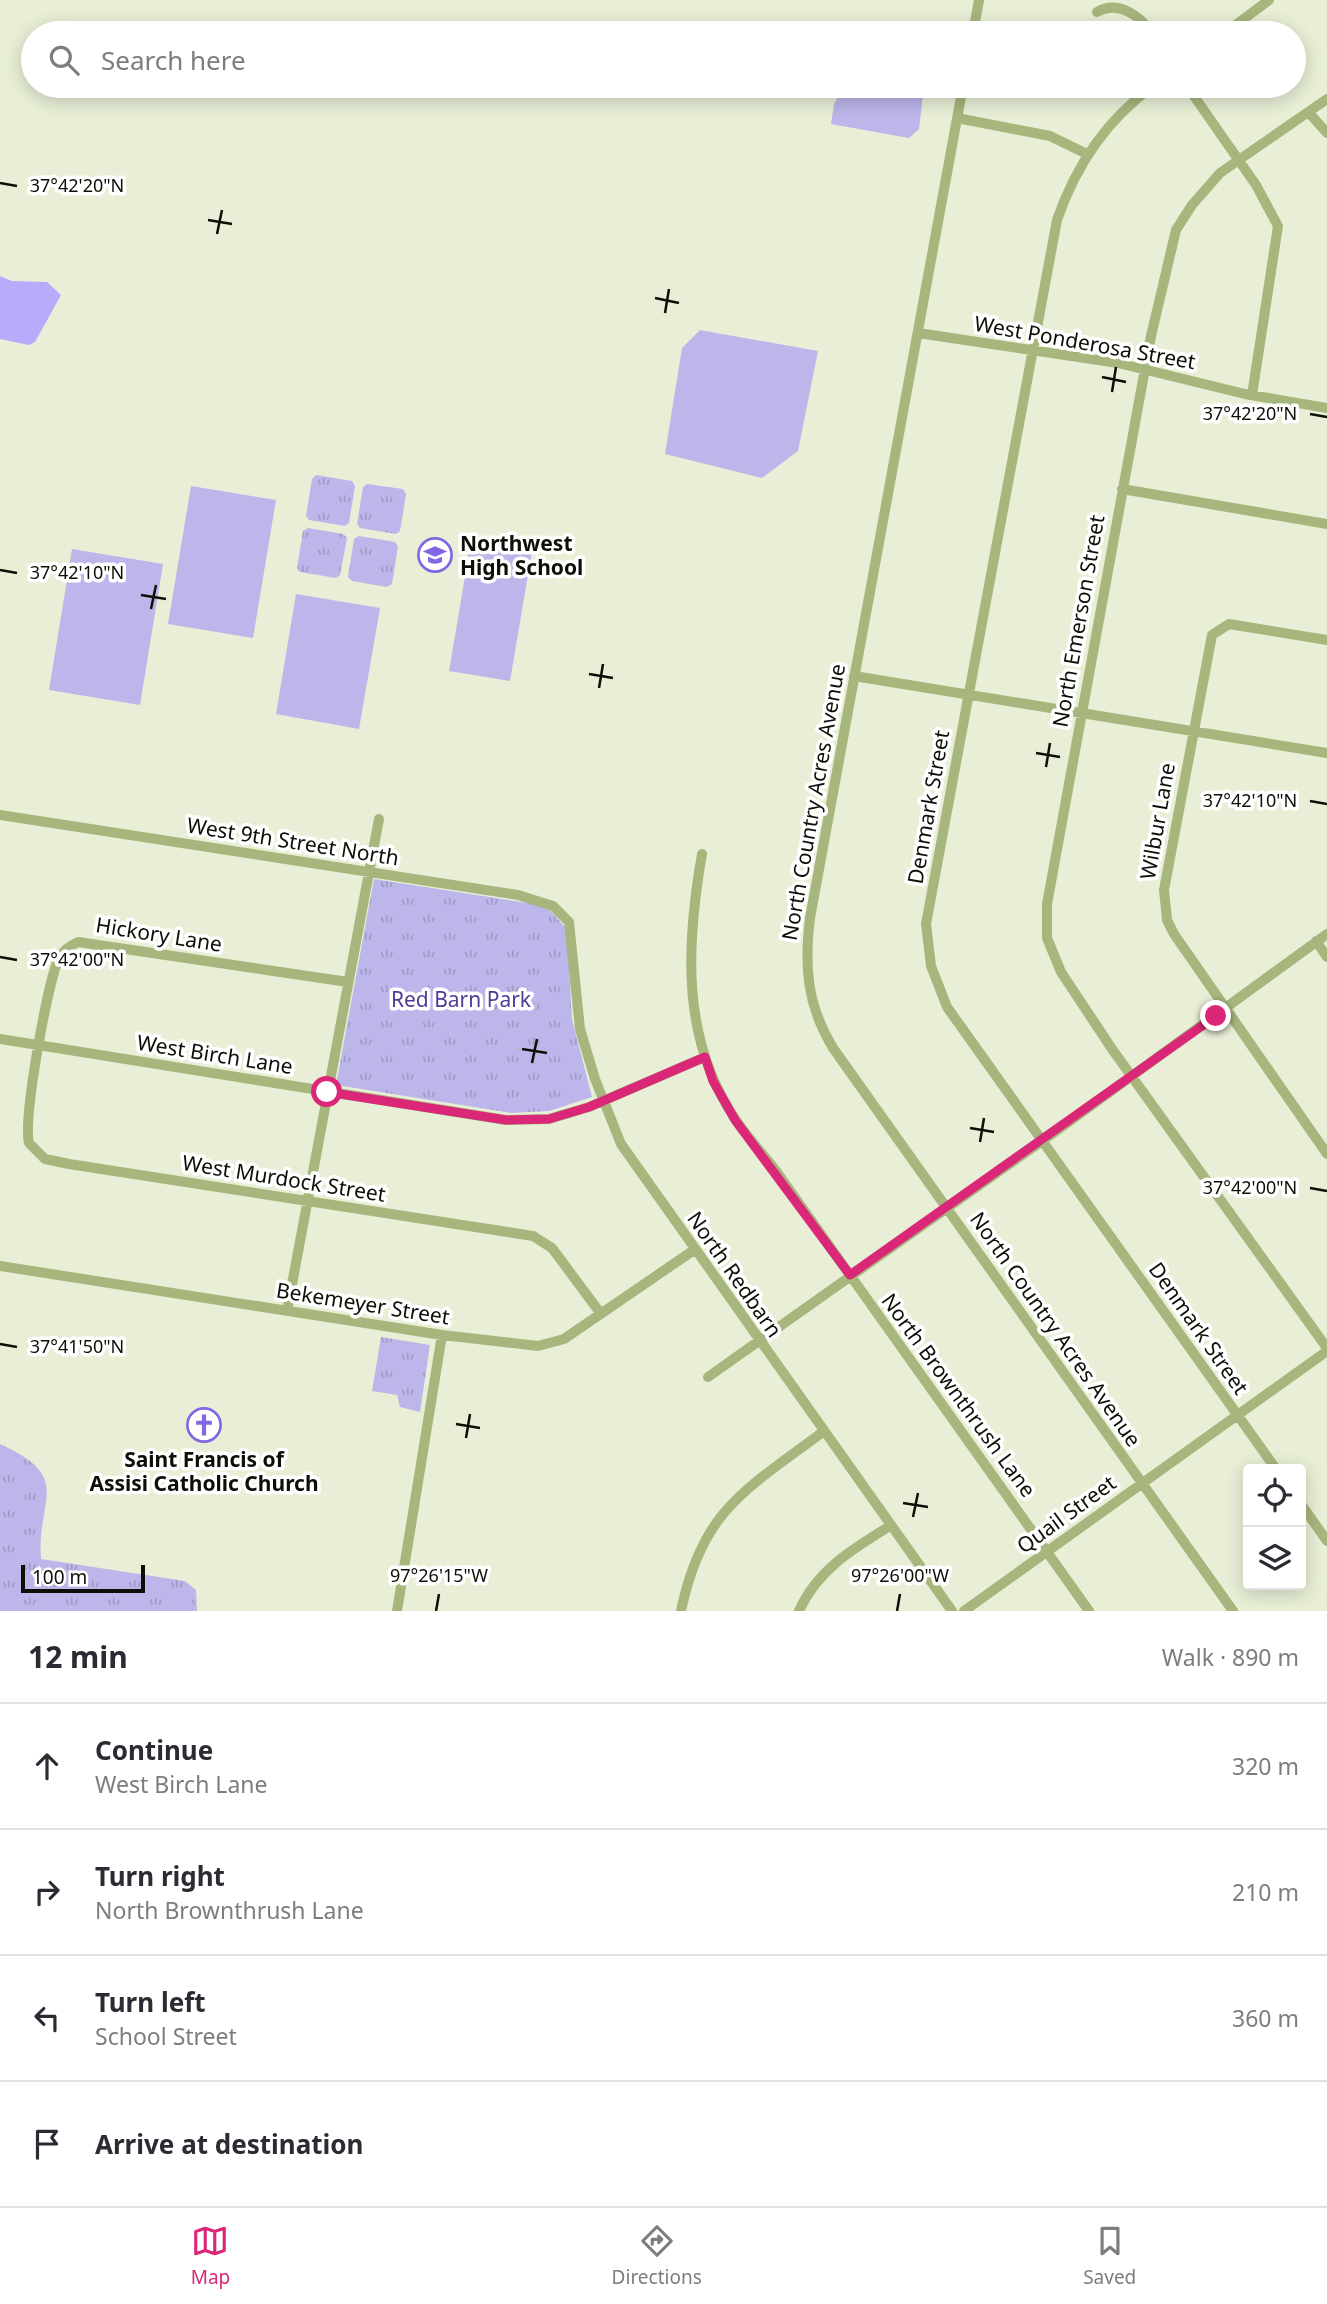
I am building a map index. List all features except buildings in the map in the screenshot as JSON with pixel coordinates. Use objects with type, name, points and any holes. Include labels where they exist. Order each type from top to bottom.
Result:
[{"type":"street","points":[[975,21],[979,0]]},
{"type":"street","points":[[1241,21],[1269,0]]},
{"type":"street","points":[[1097,12],[1105,6],[1116,6],[1133,12],[1141,21]]},
{"type":"street","name":"North Country Acres Avenue","points":[[961,98],[810,918],[806,968],[808,989],[819,1025],[833,1048],[1233,1611]]},
{"type":"street","name":"Denmark Street","points":[[1138,98],[1119,113],[1087,154],[1057,220],[926,924],[931,966],[947,1007],[1272,1464]]},
{"type":"street","points":[[1195,98],[1272,210],[1278,226],[1252,396]]},
{"type":"street","name":"North Emerson Street","points":[[1327,99],[1310,114],[1238,160],[1204,189],[1176,230],[1145,369],[1046,904],[1047,938],[1061,972],[1327,1350]]},
{"type":"street","points":[[1310,114],[1327,133]]},
{"type":"street","points":[[957,118],[1050,136],[1087,154]]},
{"type":"street","name":"West Ponderosa Street","points":[[918,333],[1145,369],[1252,396],[1327,408]]},
{"type":"street","points":[[1122,489],[1327,524]]},
{"type":"street","name":"Wilbur Lane","points":[[1327,640],[1228,624],[1212,635],[1170,852],[1164,902],[1174,934],[1327,1154]]},
{"type":"street","points":[[854,676],[1327,753]]},
{"type":"street","name":"West 9th Street North","points":[[0,814],[540,899],[562,912],[569,924]]},
{"type":"street","points":[[287,1311],[379,819]]},
{"type":"street","name":"North Brownthrush Lane","points":[[702,855],[692,912],[689,977],[697,1034],[713,1081],[735,1120],[850,1275],[1089,1611]]},
{"type":"street","name":"North Redbarn","points":[[569,924],[580,1029],[603,1101],[621,1144],[952,1611]]},
{"type":"street","points":[[708,1377],[1042,1141],[1327,934]]},
{"type":"street","points":[[1316,941],[1327,957]]},
{"type":"street","name":"Hickory Lane","points":[[40,1045],[58,961],[62,953],[78,942],[348,982]]},
{"type":"street","name":"West Birch Lane","points":[[0,1039],[506,1120],[549,1119],[603,1101],[705,1057]]},
{"type":"street","name":"West Murdock Street","points":[[40,1045],[27,1134],[36,1152],[45,1160],[543,1240],[552,1248],[601,1314]]},
{"type":"street","name":"Bekemeyer Street","points":[[0,1266],[442,1335],[538,1346],[564,1339],[694,1250]]},
{"type":"street","points":[[397,1611],[442,1335]]},
{"type":"street","name":"Quail Street","points":[[964,1611],[1327,1350]]},
{"type":"street","points":[[681,1611],[689,1570],[718,1519],[761,1476],[824,1431]]},
{"type":"street","points":[[1306,1511],[1327,1541]]},
{"type":"street","points":[[799,1611],[817,1580],[842,1557],[890,1525]]},
{"type":"green space","points":[[837,98],[923,98],[919,129],[909,138],[831,124]]},
{"type":"green space","points":[[700,330],[818,351],[798,451],[762,478],[665,454],[682,348]]},
{"type":"green space","points":[[316,475],[352,481],[355,486],[349,523],[345,526],[309,520],[306,516],[312,479]]},
{"type":"green space","points":[[367,484],[403,489],[406,494],[400,531],[396,534],[360,528],[357,524],[363,487]]},
{"type":"green space","points":[[191,486],[276,500],[253,638],[168,624]]},
{"type":"green space","points":[[308,528],[343,534],[347,538],[340,575],[336,578],[300,572],[297,568],[303,531]]},
{"type":"green space","points":[[472,535],[533,545],[510,681],[449,671]]},
{"type":"green space","points":[[359,536],[395,542],[398,546],[392,584],[387,587],[352,581],[348,577],[354,539]]},
{"type":"green space","points":[[72,549],[163,564],[140,705],[49,690]]},
{"type":"green space","points":[[296,594],[380,608],[359,729],[276,714]]},
{"type":"green space","name":"Red Barn Park","points":[[374,879],[546,906],[567,929],[572,1019],[592,1097],[549,1111],[511,1113],[336,1085]]},
{"type":"green space","points":[[381,1337],[430,1345],[420,1412],[400,1407],[397,1395],[372,1391]]},
{"type":"green space","points":[[0,1444],[23,1456],[37,1468],[45,1480],[47,1492],[41,1559],[185,1581],[196,1590],[197,1611],[0,1611]]},
{"type":"shaded area","points":[[0,276],[12,281],[47,282],[61,295],[35,342],[29,345],[0,339]]},
{"type":"place","name":"Northwest High School","points":[[435,555]]},
{"type":"place","name":"Saint Francis of Assisi Catholic Church","points":[[204,1425]]},
{"type":"route","points":[[327,1092],[506,1120],[549,1119],[589,1107],[705,1057],[713,1081],[735,1120],[776,1171],[850,1275],[1216,1016]]}]
